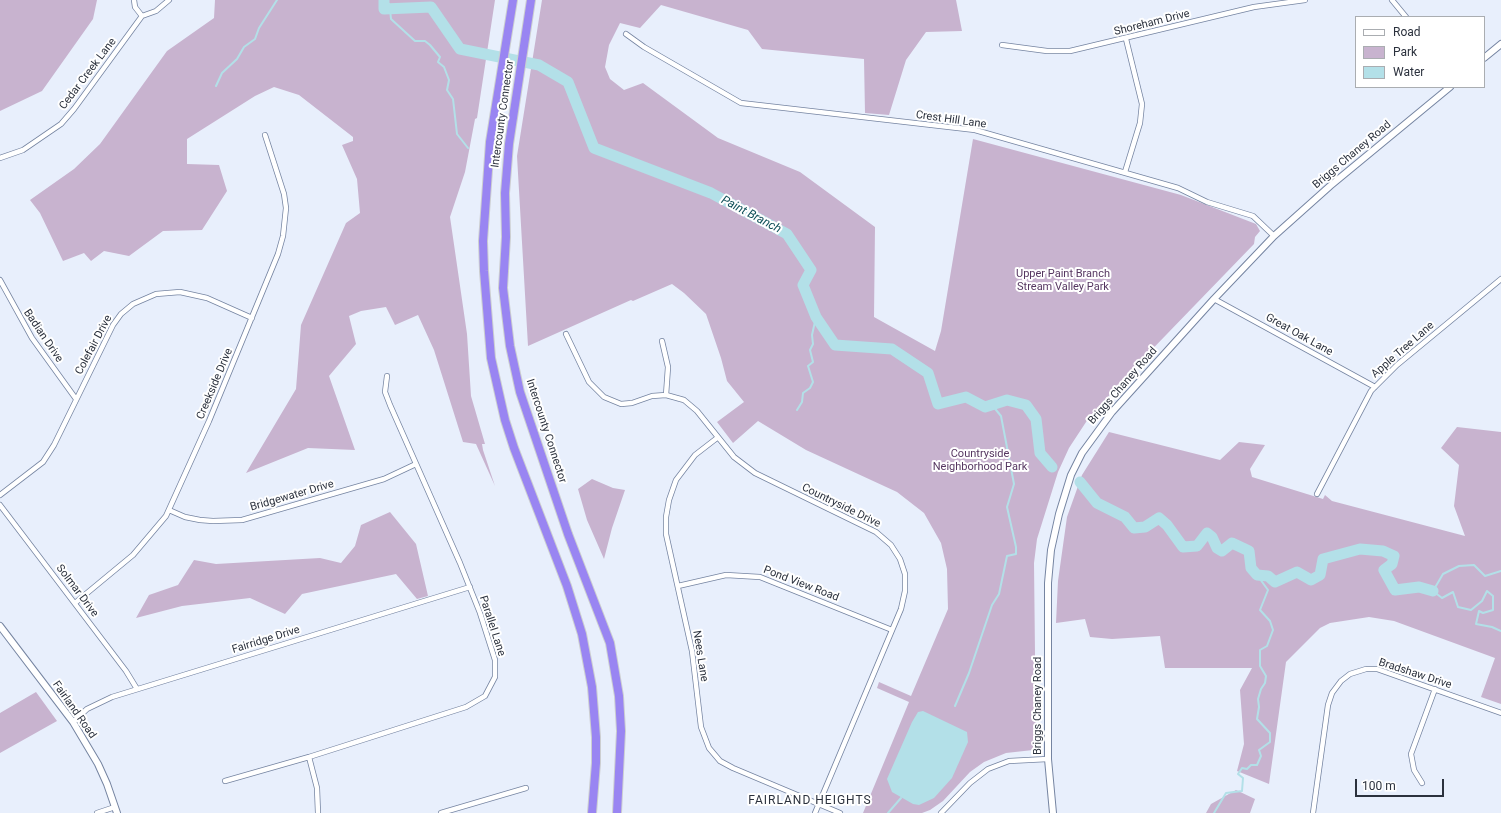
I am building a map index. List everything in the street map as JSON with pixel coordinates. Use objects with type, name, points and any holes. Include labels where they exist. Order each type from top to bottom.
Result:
[{"type":"highway","name":"Intercounty Connector","points":[[513,0],[490,142],[483,241],[491,358],[505,420],[514,448],[567,586],[582,634],[592,686],[596,737],[596,763],[592,813]]},
{"type":"highway","name":"Intercounty Connector","points":[[531,0],[509,144],[505,193],[506,237],[503,288],[510,346],[520,392],[568,534],[610,643],[619,696],[622,731],[616,813]]},
{"type":"main road","points":[[1485,57],[1501,44]]},
{"type":"main road","name":"Briggs Chaney Road","points":[[1054,813],[1048,759],[1048,583],[1051,550],[1059,514],[1071,475],[1082,453],[1112,412],[1214,299],[1274,236],[1330,186],[1449,88]]},
{"type":"main road","name":"Fairland Road","points":[[0,626],[73,722],[98,764],[116,810]]},
{"type":"street","points":[[134,0],[135,7],[142,16]]},
{"type":"street","name":"Cedar Creek Lane","points":[[0,158],[23,150],[61,124],[74,109],[142,16],[156,11],[169,0]]},
{"type":"street","name":"Shoreham Drive","points":[[1002,45],[1047,51],[1070,51],[1126,39],[1254,7],[1305,0]]},
{"type":"street","points":[[1392,0],[1405,16]]},
{"type":"street","name":"Crest Hill Lane","points":[[626,34],[644,47],[741,103],[975,130],[1178,188],[1207,202],[1252,216],[1274,236]]},
{"type":"street","points":[[1125,172],[1140,123],[1142,104],[1126,39]]},
{"type":"street","name":"Creekside Drive","points":[[75,603],[133,555],[169,510],[209,421],[278,254],[283,236],[286,208],[284,194],[264,135]]},
{"type":"street","name":"Apple Tree Lane","points":[[1317,494],[1371,391],[1397,365],[1501,279]]},
{"type":"street","name":"Badian Drive","points":[[0,280],[32,338],[76,399]]},
{"type":"street","name":"Colefair Drive","points":[[0,495],[43,462],[54,445],[113,324],[127,309],[144,298],[168,292],[194,294],[252,318]]},
{"type":"street","name":"Great Oak Lane","points":[[1214,299],[1375,387]]},
{"type":"street","name":"Countryside Drive","points":[[566,334],[589,382],[604,397],[621,404],[632,403],[652,396],[666,395],[684,400],[697,411],[717,438],[734,457],[755,473],[876,532],[891,545],[900,559],[904,574],[905,591],[901,609],[815,813]]},
{"type":"street","points":[[662,341],[668,367],[666,395]]},
{"type":"street","name":"Parallel Lane","points":[[225,781],[309,757],[466,707],[485,696],[495,677],[495,660],[480,613],[385,392],[387,376]]},
{"type":"street","name":"Nees Lane","points":[[717,438],[694,455],[685,466],[676,480],[668,500],[666,517],[666,534],[692,650],[701,727],[709,748],[720,761],[733,768],[840,813]]},
{"type":"street","name":"Bridgewater Drive","points":[[169,510],[185,517],[200,520],[242,520],[384,479],[416,464]]},
{"type":"street","name":"Solmar Drive","points":[[0,505],[126,671],[137,689]]},
{"type":"street","name":"Pond View Road","points":[[678,586],[726,575],[742,574],[760,577],[892,630]]},
{"type":"street","name":"Fairridge Drive","points":[[73,722],[97,703],[137,689],[470,587]]},
{"type":"street","name":"Bradshaw Drive","points":[[1313,813],[1328,706],[1332,693],[1341,681],[1350,674],[1366,669],[1377,669],[1501,713]]},
{"type":"street","points":[[1422,783],[1414,770],[1411,754],[1435,689]]},
{"type":"street","points":[[309,757],[318,788],[318,813]]},
{"type":"street","points":[[941,813],[970,783],[988,769],[1009,761],[1048,759]]},
{"type":"street","points":[[440,813],[526,788]]},
{"type":"street","points":[[97,813],[116,810]]},
{"type":"green space","points":[[0,0],[97,0],[93,19],[42,91],[0,111]]},
{"type":"green space","points":[[215,0],[495,0],[477,118],[475,119],[465,172],[450,217],[467,334],[471,396],[485,444],[482,444],[483,450],[495,486],[476,444],[463,442],[434,350],[418,315],[395,325],[386,307],[361,311],[349,316],[356,344],[329,376],[355,450],[308,448],[246,473],[296,389],[301,325],[346,223],[360,213],[357,179],[342,145],[353,141],[353,137],[299,95],[274,87],[255,96],[187,139],[187,164],[219,165],[227,191],[202,230],[163,231],[129,256],[104,251],[91,261],[84,253],[63,261],[40,213],[30,200],[74,169],[100,144],[167,51],[214,18]]},
{"type":"green space","points":[[542,0],[956,0],[962,31],[926,32],[906,60],[889,115],[865,113],[864,59],[762,49],[748,30],[661,5],[640,28],[620,23],[609,45],[605,67],[610,79],[624,90],[643,83],[718,138],[800,172],[875,227],[874,317],[935,351],[941,331],[973,139],[1181,195],[1256,224],[1260,231],[1255,237],[1254,244],[1137,365],[1088,419],[1069,448],[1058,472],[1037,539],[1034,563],[1036,745],[1033,750],[1006,753],[984,762],[970,772],[943,801],[930,810],[922,813],[863,813],[909,702],[877,688],[879,682],[911,696],[948,609],[947,569],[941,543],[924,513],[897,492],[806,450],[758,421],[733,443],[717,422],[744,402],[727,381],[706,314],[672,284],[633,301],[631,300],[528,346],[517,156]]},
{"type":"green space","points":[[1457,427],[1501,432],[1501,704],[1481,697],[1495,658],[1394,621],[1369,617],[1330,623],[1320,628],[1286,662],[1269,784],[1237,771],[1244,744],[1240,690],[1252,668],[1165,668],[1160,636],[1112,639],[1090,637],[1085,619],[1056,623],[1058,581],[1067,517],[1082,475],[1109,432],[1220,460],[1239,442],[1265,445],[1250,469],[1252,477],[1323,499],[1325,495],[1332,501],[1465,536],[1454,506],[1459,465],[1441,448]]},
{"type":"green space","points":[[592,479],[613,488],[625,490],[612,528],[604,559],[587,520],[578,489]]},
{"type":"green space","points":[[390,512],[416,544],[428,596],[417,599],[396,574],[302,594],[285,614],[250,598],[182,606],[136,618],[149,595],[178,585],[194,560],[216,564],[320,558],[341,563],[355,546],[361,525]]},
{"type":"green space","points":[[36,692],[57,721],[0,753],[0,713]]},
{"type":"green space","points":[[1236,790],[1255,799],[1250,813],[1206,813],[1211,804]]},
{"type":"water","points":[[923,711],[967,732],[968,742],[952,778],[934,798],[919,805],[913,804],[892,792],[887,779],[912,722],[918,712]]},
{"type":"waterway","points":[[216,86],[222,73],[237,59],[244,47],[255,39],[259,28],[277,0]]},
{"type":"waterway","name":"Paint Branch","points":[[384,0],[384,9],[431,7],[460,49],[539,65],[568,82],[594,148],[711,193],[787,234],[811,270],[803,285],[816,317],[835,345],[892,349],[928,373],[938,404],[966,397],[985,407],[1007,400],[1026,405],[1036,419],[1040,453],[1052,467]]},
{"type":"waterway","points":[[390,9],[391,19],[415,41],[425,41],[440,57],[438,62],[444,67],[449,80],[447,90],[453,99],[457,134],[468,148]]},
{"type":"waterway","points":[[797,410],[802,402],[803,393],[810,388],[813,382],[808,366],[813,362],[810,350],[813,344],[812,335],[816,317]]},
{"type":"waterway","points":[[955,706],[969,673],[992,605],[999,594],[1007,556],[1016,554],[1016,547],[1007,507],[1014,484],[1001,416],[992,405]]},
{"type":"waterway","name":"Paint Branch","points":[[1080,482],[1097,503],[1125,517],[1134,528],[1145,527],[1159,518],[1167,525],[1183,547],[1197,546],[1207,533],[1212,537],[1217,548],[1222,551],[1232,543],[1249,551],[1251,568],[1257,575],[1268,576],[1275,582],[1297,572],[1311,580],[1320,575],[1323,559],[1360,549],[1383,551],[1394,556],[1392,564],[1384,570],[1395,590],[1419,587],[1433,591]]},
{"type":"waterway","points":[[1501,571],[1485,576],[1474,565],[1459,566],[1443,574],[1433,591],[1442,598],[1453,592],[1458,607],[1471,610],[1482,601],[1487,591],[1493,596],[1493,610],[1483,613],[1479,611],[1476,624],[1492,627],[1501,631]]},
{"type":"waterway","points":[[1214,813],[1226,793],[1242,791],[1243,778],[1238,774],[1242,768],[1247,769],[1251,765],[1257,765],[1261,756],[1259,750],[1270,742],[1270,733],[1257,719],[1259,707],[1258,699],[1261,689],[1265,683],[1266,676],[1260,666],[1260,650],[1267,646],[1273,630],[1270,621],[1260,610],[1268,590],[1257,575]]},
{"type":"waterway","points":[[888,813],[901,798]]},
{"type":"district","name":"FAIRLAND HEIGHTS","points":[[810,801]]},
{"type":"park label","name":"Upper Paint Branch Stream Valley Park","points":[[1063,280]]},
{"type":"park label","name":"Countryside Neighborhood Park","points":[[980,460]]}]
